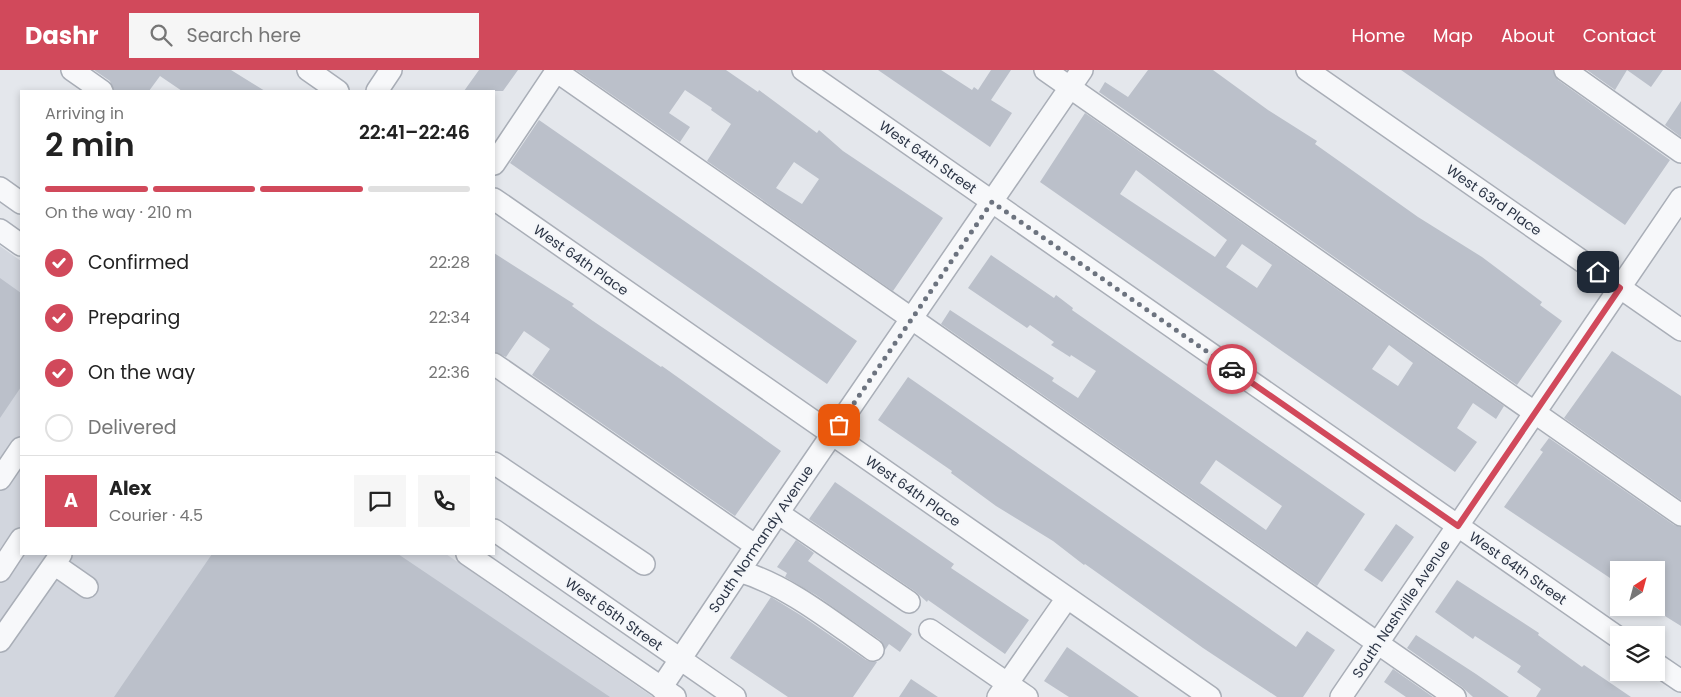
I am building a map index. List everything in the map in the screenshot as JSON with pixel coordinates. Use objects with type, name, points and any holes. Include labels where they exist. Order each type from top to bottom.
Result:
[{"type":"street","points":[[72,70],[101,90]]},
{"type":"street","points":[[308,70],[337,90]]},
{"type":"street","points":[[377,90],[391,70]]},
{"type":"street","points":[[495,163],[557,70],[1455,697]]},
{"type":"street","name":"West 64th Street","points":[[802,70],[1610,632]]},
{"type":"street","points":[[1045,70],[1681,515]]},
{"type":"street","name":"South Normandy Avenue","points":[[668,692],[680,659],[1082,70]]},
{"type":"street","name":"West 63rd Place","points":[[1307,70],[1681,330]]},
{"type":"street","points":[[1565,70],[1681,152]]},
{"type":"street","points":[[0,188],[20,202]]},
{"type":"street","name":"South Nashville Avenue","points":[[1341,697],[1681,198]]},
{"type":"street","name":"West 64th Place","points":[[495,200],[1210,697]]},
{"type":"street","points":[[0,230],[20,244]]},
{"type":"street","points":[[495,365],[756,546]]},
{"type":"street","points":[[0,479],[20,449]]},
{"type":"street","points":[[495,464],[644,564]]},
{"type":"street","points":[[778,513],[909,602]]},
{"type":"street","name":"West 65th Street","points":[[495,531],[735,697]]},
{"type":"street","points":[[0,571],[20,541]]},
{"type":"street","points":[[467,555],[668,692]]},
{"type":"street","points":[[0,642],[57,559],[87,587]]},
{"type":"street","points":[[739,571],[763,578],[807,604],[873,650]]},
{"type":"street","points":[[1002,690],[1067,598]]},
{"type":"street","points":[[930,630],[1002,690],[1026,697]]},
{"type":"street","points":[[1665,670],[1681,681]]},
{"type":"shaded area","points":[[0,246],[20,260],[20,555],[447,555],[653,697],[0,697]]},
{"type":"building","points":[[94,70],[231,70],[263,90],[181,90],[160,76],[150,90],[114,90],[110,81]]},
{"type":"building","points":[[479,70],[518,70],[503,91],[465,90]]},
{"type":"building","points":[[576,70],[726,70],[758,92],[759,90],[817,133],[819,130],[843,151],[943,218],[893,291],[707,161],[731,124],[711,110],[712,108],[685,90],[669,113],[690,127],[680,142]],"holes":[[[794,162],[819,179],[802,204],[776,188]]]},
{"type":"building","points":[[878,70],[941,70],[972,90],[974,87],[978,90],[991,70],[1011,70],[991,100],[1012,113],[990,147]]},
{"type":"building","points":[[1148,70],[1213,70],[1268,110],[1317,141],[1315,144],[1418,217],[1482,257],[1542,302],[1540,305],[1562,321],[1517,385],[1099,92],[1105,82],[1128,97]]},
{"type":"building","points":[[1401,70],[1553,70],[1558,80],[1670,160],[1625,225]]},
{"type":"building","points":[[1587,70],[1627,70],[1615,90]]},
{"type":"building","points":[[1627,70],[1663,70],[1651,87]]},
{"type":"building","points":[[1681,101],[1681,137],[1665,125]]},
{"type":"building","points":[[1085,113],[1504,406],[1496,419],[1473,403],[1457,428],[1477,442],[1455,472],[1040,182]],"holes":[[[1136,170],[1227,240],[1215,257],[1120,194]],[[1242,244],[1272,265],[1257,288],[1226,267]],[[1389,345],[1413,363],[1398,386],[1372,369]]]},
{"type":"building","points":[[539,120],[857,341],[827,384],[510,163]]},
{"type":"building","points":[[495,254],[574,304],[572,306],[593,321],[662,366],[781,451],[735,516],[532,375],[550,349],[524,331],[506,357],[495,352]]},
{"type":"building","points":[[991,255],[1054,298],[1056,295],[1073,308],[1072,310],[1365,514],[1317,586],[941,324],[950,310],[1054,378],[1052,381],[1078,398],[1096,371],[1051,345],[1054,342],[1030,325],[1027,328],[968,288]],"holes":[[[1216,460],[1282,506],[1266,530],[1200,483]]]},
{"type":"building","points":[[0,278],[20,292],[20,388],[0,418]]},
{"type":"building","points":[[1612,351],[1681,396],[1681,500],[1564,418]]},
{"type":"building","points":[[908,377],[1296,647],[1307,631],[1335,650],[1303,697],[1277,697],[1203,648],[1084,565],[1053,541],[996,506],[951,473],[952,471],[878,420]]},
{"type":"building","points":[[1549,438],[1674,525],[1681,527],[1681,626],[1665,616],[1665,561],[1610,561],[1610,578],[1504,507],[1543,452],[1540,450]]},
{"type":"building","points":[[835,482],[954,564],[951,568],[1029,620],[1005,654],[809,519]]},
{"type":"building","points":[[1396,524],[1414,537],[1382,582],[1364,570]]},
{"type":"building","points":[[796,540],[814,553],[808,561],[912,634],[900,652],[889,644],[885,650],[880,640],[816,595],[785,577],[787,573],[777,567]]},
{"type":"building","points":[[211,555],[399,555],[610,697],[114,697]]},
{"type":"building","points":[[1457,580],[1539,633],[1538,635],[1582,667],[1584,665],[1631,697],[1536,697],[1541,689],[1517,672],[1521,666],[1475,636],[1473,639],[1435,612]]},
{"type":"building","points":[[771,597],[866,660],[877,662],[853,697],[788,697],[730,658]]},
{"type":"building","points":[[1416,635],[1509,697],[1473,697],[1407,648]]},
{"type":"building","points":[[1067,647],[1139,697],[1069,697],[1044,681]]},
{"type":"building","points":[[1393,669],[1433,697],[1406,697],[1384,682]]},
{"type":"building","points":[[911,679],[938,697],[899,697]]},
{"type":"way so far","points":[[839,425],[992,202],[1232,369]]},
{"type":"route","points":[[1232,369],[1458,526],[1620,288],[1598,272]]}]
